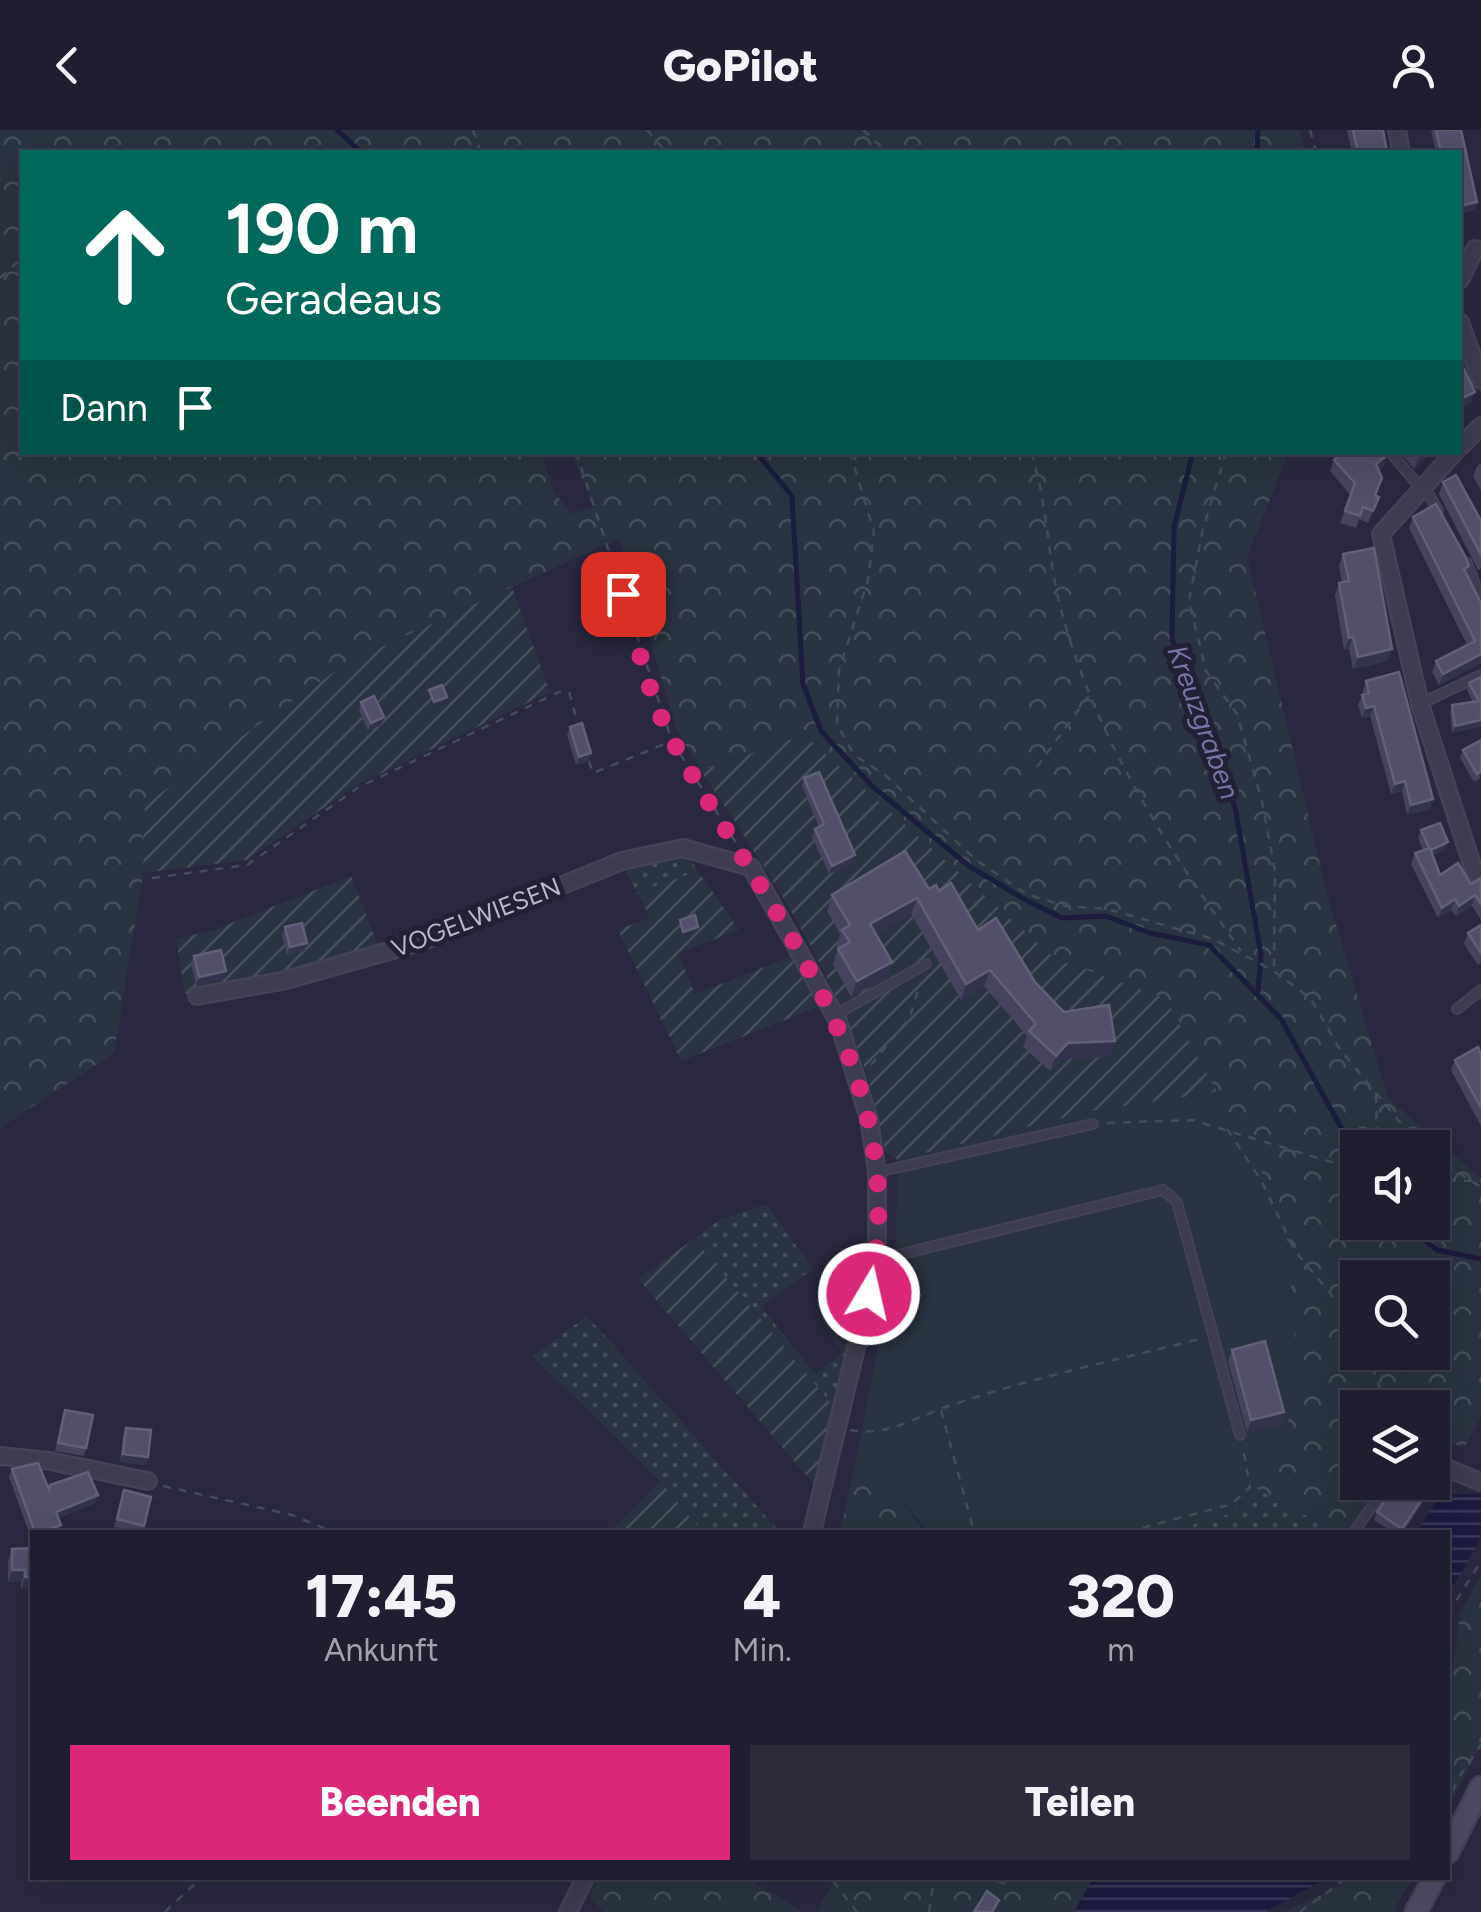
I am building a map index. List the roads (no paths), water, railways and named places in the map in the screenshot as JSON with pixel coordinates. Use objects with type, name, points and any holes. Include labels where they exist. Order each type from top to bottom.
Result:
[{"type":"main road","points":[[1450,1848],[1481,1787]]},
{"type":"main road","points":[[1416,1912],[1433,1880]]},
{"type":"street","points":[[1462,276],[1478,248]]},
{"type":"street","points":[[1462,328],[1481,380]]},
{"type":"street","points":[[1462,445],[1481,426]]},
{"type":"street","points":[[1451,455],[1381,534],[1420,704],[1473,868],[1481,877]]},
{"type":"street","name":"VOGELWIESEN","points":[[197,996],[282,982],[421,942],[622,860],[683,848],[751,866],[835,1016]]},
{"type":"street","points":[[813,1530],[877,1260],[878,1172],[858,1082],[835,1016]]},
{"type":"street","points":[[0,1456],[50,1461],[148,1481]]},
{"type":"street","points":[[1450,1470],[1477,1481]]},
{"type":"street","points":[[568,1912],[584,1880]]},
{"type":"lane","points":[[1393,455],[1422,485],[1441,516]]},
{"type":"lane","points":[[1459,548],[1481,600]]},
{"type":"lane","points":[[1420,704],[1481,675]]},
{"type":"lane","points":[[835,1016],[926,964]]},
{"type":"lane","points":[[1457,1009],[1481,990]]},
{"type":"lane","points":[[878,1172],[1093,1124]]},
{"type":"lane","points":[[877,1260],[1163,1190],[1176,1202],[1240,1435]]},
{"type":"lane","points":[[1355,1530],[1376,1500]]},
{"type":"waterway","points":[[337,130],[359,150]]},
{"type":"waterway","name":"Kreuzgraben","points":[[1257,150],[1258,130]]},
{"type":"waterway","points":[[758,455],[792,496],[803,684],[821,731],[872,786],[969,866],[1024,899],[1062,918],[1106,916],[1150,933],[1209,945],[1281,1019],[1342,1130]]},
{"type":"waterway","name":"Kreuzgraben","points":[[1192,455],[1174,527],[1172,640],[1209,719],[1236,812],[1261,955],[1258,992]]},
{"type":"waterway","points":[[1424,1240],[1437,1250],[1481,1259]]}]
